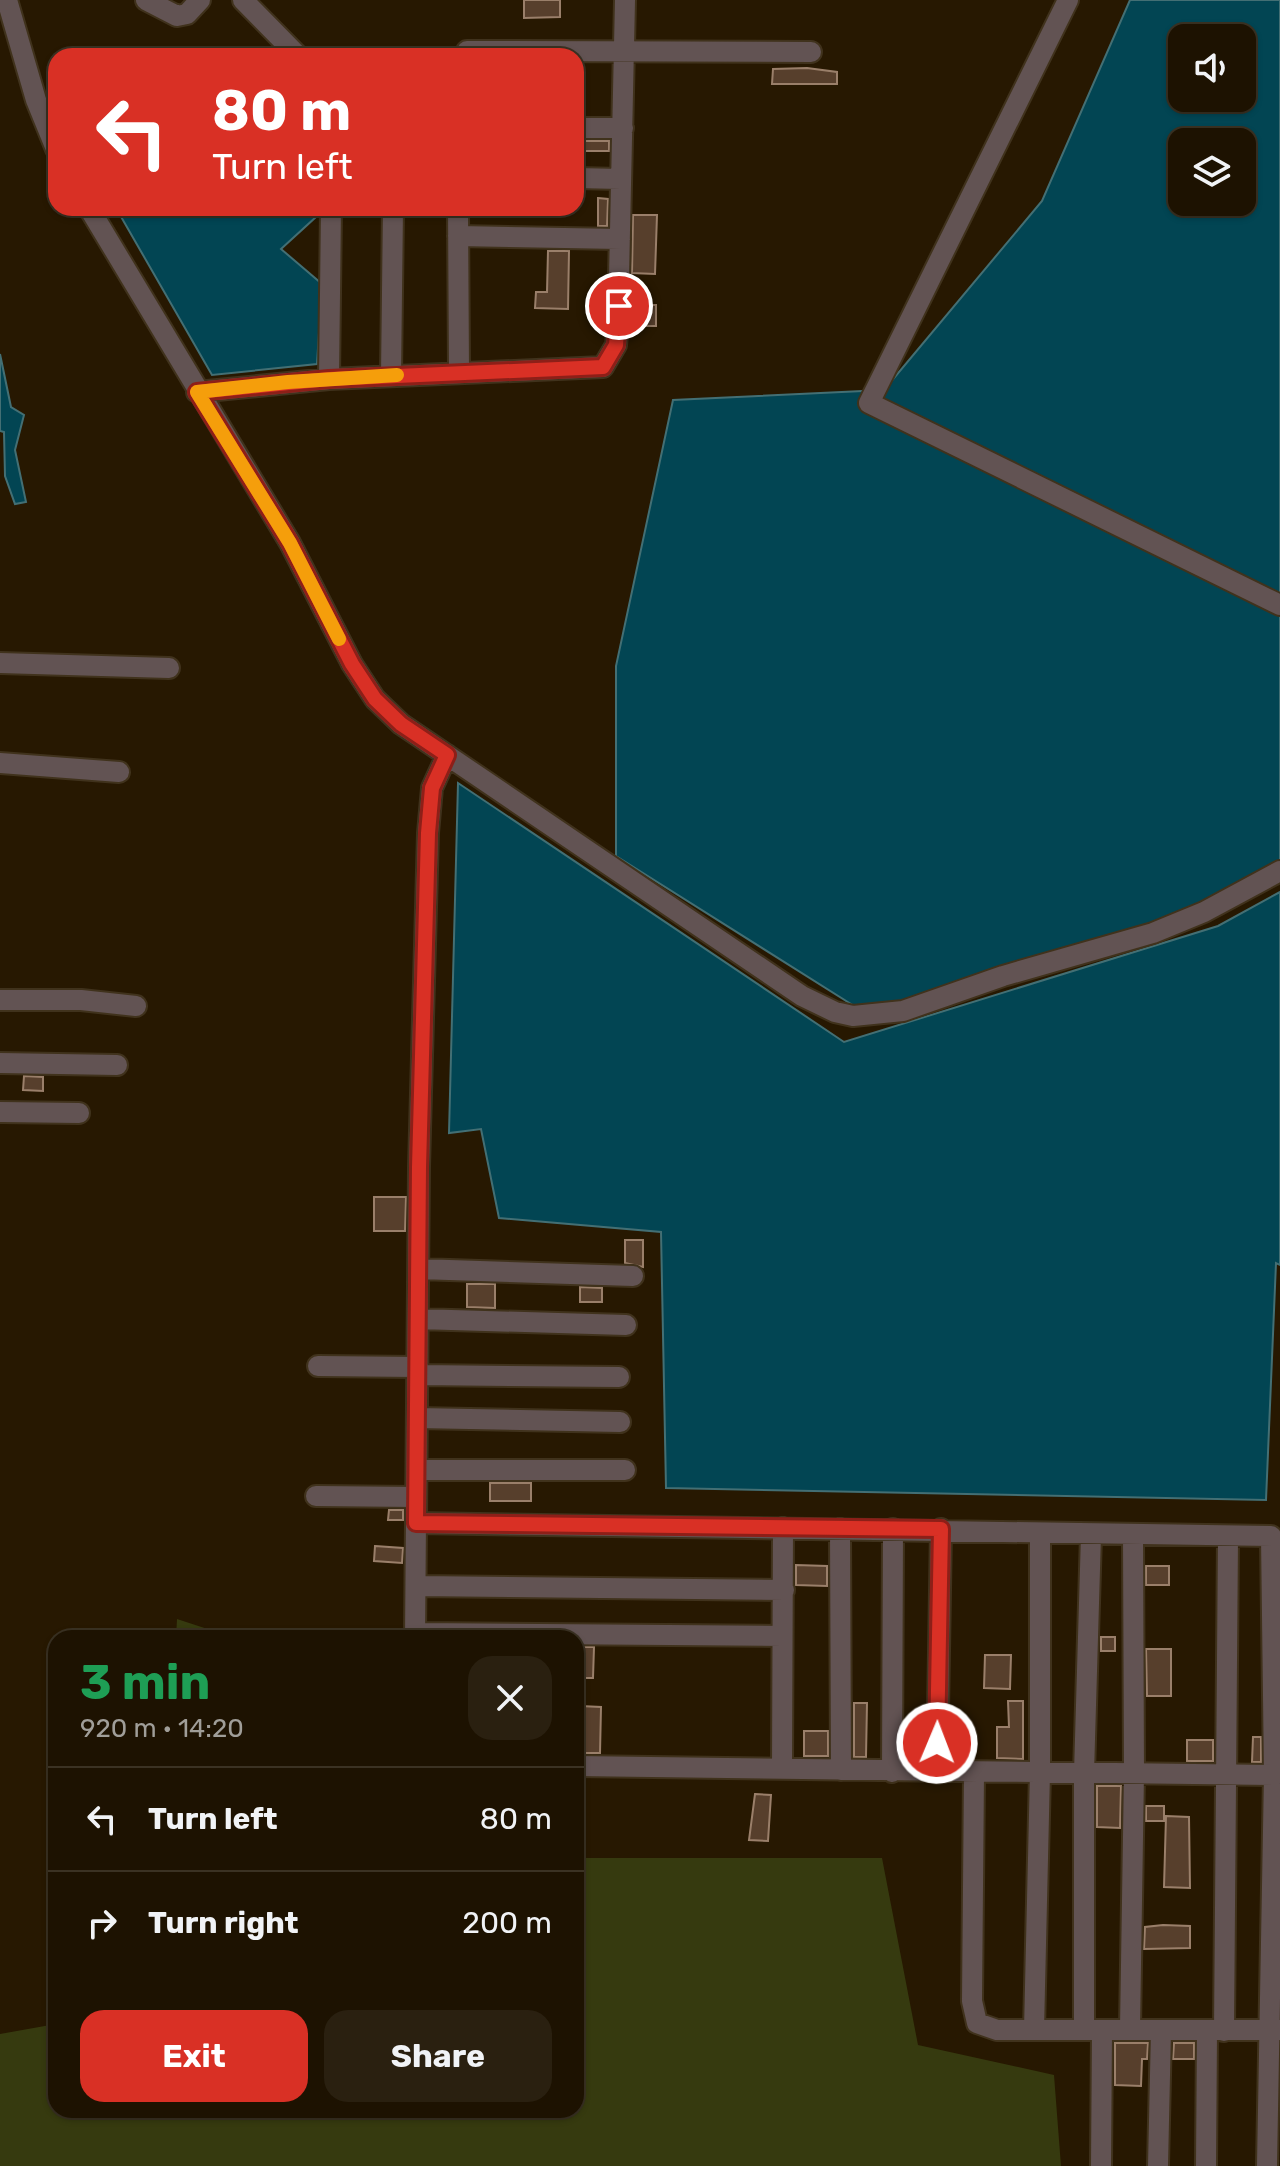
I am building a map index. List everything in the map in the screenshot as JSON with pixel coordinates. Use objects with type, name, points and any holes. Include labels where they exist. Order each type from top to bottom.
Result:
[{"type":"street","points":[[7,0],[36,100],[48,129]]},
{"type":"street","points":[[146,0],[177,16],[187,14],[200,0]]},
{"type":"street","points":[[243,0],[290,48]]},
{"type":"street","points":[[197,392],[329,379],[603,367],[616,345],[625,0]]},
{"type":"street","points":[[1068,0],[869,403],[1280,605]]},
{"type":"street","points":[[584,50],[811,52]]},
{"type":"street","points":[[584,128],[623,128]]},
{"type":"street","points":[[584,178],[621,179]]},
{"type":"street","points":[[94,216],[290,543],[352,664],[375,699],[401,724],[802,996],[835,1012],[853,1016],[903,1011],[1003,976],[1153,933],[1204,912],[1280,871]]},
{"type":"street","points":[[329,379],[331,216]]},
{"type":"street","points":[[391,376],[393,216]]},
{"type":"street","points":[[458,216],[459,372]]},
{"type":"street","points":[[458,236],[620,239]]},
{"type":"street","points":[[0,663],[169,668]]},
{"type":"street","points":[[415,1630],[428,833],[432,788],[447,755]]},
{"type":"street","points":[[0,763],[119,772]]},
{"type":"street","points":[[0,1000],[81,1000],[136,1006]]},
{"type":"street","points":[[0,1063],[117,1065]]},
{"type":"street","points":[[0,1112],[79,1113]]},
{"type":"street","points":[[419,1269],[633,1276]]},
{"type":"street","points":[[418,1319],[626,1325]]},
{"type":"street","points":[[318,1366],[619,1377]]},
{"type":"street","points":[[417,1418],[620,1422]]},
{"type":"street","points":[[417,1470],[625,1470]]},
{"type":"street","points":[[316,1496],[416,1497]]},
{"type":"street","points":[[416,1523],[1271,1536],[1273,2030],[1267,2166]]},
{"type":"street","points":[[782,1768],[783,1528]]},
{"type":"street","points":[[840,1529],[841,1770]]},
{"type":"street","points":[[892,1772],[893,1529]]},
{"type":"street","points":[[937,1773],[941,1529]]},
{"type":"street","points":[[1034,2030],[1040,1772],[1040,1533]]},
{"type":"street","points":[[1091,1535],[1084,1773],[1101,2166]]},
{"type":"street","points":[[1130,2029],[1134,1773],[1133,1536]]},
{"type":"street","points":[[1206,2166],[1215,2031],[1224,1774],[1228,1537]]},
{"type":"street","points":[[416,1586],[784,1590]]},
{"type":"street","points":[[584,1636],[782,1636]]},
{"type":"street","points":[[584,1766],[1274,1775]]},
{"type":"street","points":[[974,1773],[973,2015],[977,2023],[988,2029],[1273,2030]]},
{"type":"street","points":[[1158,2166],[1161,2030]]},
{"type":"green space","points":[[177,1619],[211,1630],[176,1630]]},
{"type":"green space","points":[[584,1858],[882,1858],[918,2045],[1054,2075],[1061,2166],[0,2166],[0,2034],[48,2025],[48,2118],[584,2118]]},
{"type":"water","points":[[1130,0],[1280,0],[1280,871],[1204,912],[870,1016],[616,856],[616,666],[673,400],[884,390],[1042,201]]},
{"type":"water","points":[[121,216],[317,216],[281,249],[322,284],[317,364],[212,375]]},
{"type":"water","points":[[0,354],[11,407],[24,415],[15,450],[26,502],[15,504],[5,476],[4,432],[0,431]]},
{"type":"water","points":[[458,783],[844,1042],[1218,926],[1280,892],[1280,1265],[1276,1263],[1266,1500],[666,1488],[661,1232],[499,1218],[481,1129],[449,1133]]},
{"type":"building","points":[[524,0],[560,0],[560,17],[524,18]]},
{"type":"building","points":[[807,68],[837,72],[837,84],[772,84],[773,69]]},
{"type":"building","points":[[584,141],[609,141],[609,151],[584,151]]},
{"type":"building","points":[[598,198],[608,199],[607,226],[598,226]]},
{"type":"building","points":[[633,215],[657,215],[655,274],[632,273]]},
{"type":"building","points":[[548,251],[569,251],[568,309],[535,308],[536,292],[547,292]]},
{"type":"building","points":[[631,305],[656,305],[656,326],[631,326]]},
{"type":"building","points":[[24,1076],[43,1077],[43,1091],[23,1090]]},
{"type":"building","points":[[374,1197],[406,1197],[405,1231],[374,1231]]},
{"type":"building","points":[[625,1240],[643,1240],[643,1267],[625,1263]]},
{"type":"building","points":[[467,1284],[495,1284],[495,1308],[467,1307]]},
{"type":"building","points":[[580,1287],[602,1288],[602,1302],[580,1302]]},
{"type":"building","points":[[490,1483],[531,1483],[531,1501],[490,1501]]},
{"type":"building","points":[[389,1510],[403,1510],[403,1520],[388,1520]]},
{"type":"building","points":[[375,1546],[403,1548],[402,1563],[374,1561]]},
{"type":"building","points":[[796,1565],[827,1566],[827,1586],[796,1585]]},
{"type":"building","points":[[1146,1566],[1169,1566],[1169,1585],[1146,1585]]},
{"type":"building","points":[[1101,1637],[1115,1637],[1115,1651],[1101,1651]]},
{"type":"building","points":[[584,1647],[594,1647],[593,1678],[584,1678]]},
{"type":"building","points":[[1146,1649],[1171,1649],[1171,1696],[1147,1696]]},
{"type":"building","points":[[985,1655],[1011,1655],[1010,1689],[984,1688]]},
{"type":"building","points":[[1008,1701],[1023,1701],[1023,1759],[997,1758],[997,1727],[1009,1727]]},
{"type":"building","points":[[854,1703],[867,1703],[866,1757],[854,1757]]},
{"type":"building","points":[[584,1706],[601,1707],[600,1753],[584,1753]]},
{"type":"building","points":[[804,1731],[828,1731],[828,1756],[804,1756]]},
{"type":"building","points":[[1253,1737],[1261,1737],[1261,1762],[1252,1762]]},
{"type":"building","points":[[1187,1740],[1213,1740],[1213,1761],[1187,1761]]},
{"type":"building","points":[[1097,1786],[1121,1786],[1120,1828],[1097,1827]]},
{"type":"building","points":[[755,1794],[771,1795],[768,1841],[749,1840]]},
{"type":"building","points":[[1146,1806],[1164,1806],[1164,1821],[1146,1821]]},
{"type":"building","points":[[1166,1816],[1189,1817],[1190,1888],[1164,1887]]},
{"type":"building","points":[[1190,1926],[1190,1948],[1144,1949],[1145,1927]]},
{"type":"building","points":[[1115,2043],[1148,2043],[1147,2059],[1142,2059],[1141,2086],[1115,2085]]},
{"type":"building","points":[[1174,2043],[1194,2043],[1194,2059],[1173,2059]]},
{"type":"slow traffic","points":[[339,639],[290,543],[197,392],[397,375]]},
{"type":"route","points":[[619,306],[616,345],[611,360],[603,367],[329,379],[197,392],[290,543],[352,664],[375,699],[401,724],[447,755],[432,788],[428,833],[419,1167],[416,1523],[941,1529],[937,1743]]}]
